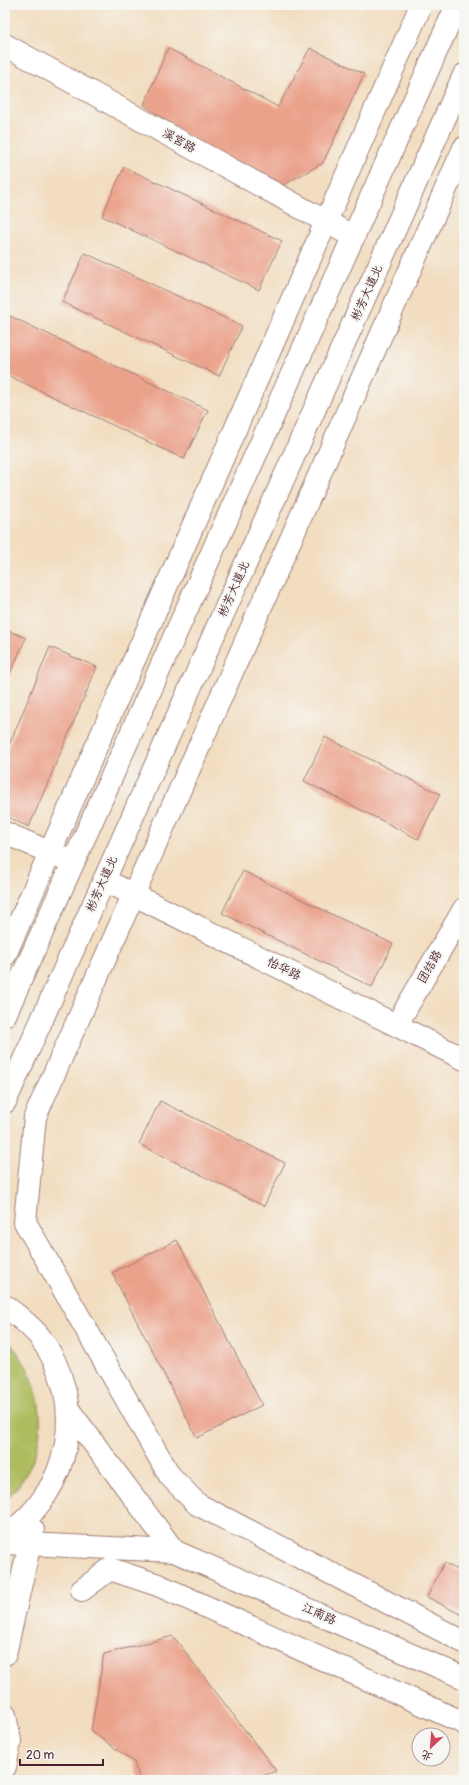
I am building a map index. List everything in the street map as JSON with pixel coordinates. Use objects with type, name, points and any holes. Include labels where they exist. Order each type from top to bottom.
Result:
[{"type":"street","points":[[5,955],[421,5]]},
{"type":"street","points":[[5,1015],[457,5]]},
{"type":"street","name":"溪宫路","points":[[5,45],[354,237]]},
{"type":"street","name":"彬芳大道北","points":[[5,1102],[463,79]]},
{"type":"street","points":[[464,148],[35,1117],[25,1222],[170,1476],[198,1504],[464,1642]]},
{"type":"street","points":[[5,833],[73,862]]},
{"type":"street","name":"怡华路","points":[[104,880],[397,1024],[464,1059]]},
{"type":"street","name":"团结路","points":[[397,1024],[464,909]]},
{"type":"street","points":[[5,1306],[20,1317],[39,1336],[53,1359],[63,1383],[68,1409],[68,1436],[63,1461],[53,1486],[37,1508],[18,1528],[5,1536]]},
{"type":"street","name":"江南路","points":[[68,1409],[174,1550]]},
{"type":"street","points":[[5,1654],[37,1508]]},
{"type":"street","name":"江南路","points":[[5,1543],[174,1550],[464,1678]]},
{"type":"street","points":[[82,1590],[110,1569],[151,1582],[464,1723]]},
{"type":"street","points":[[5,1715],[10,1742],[5,1767]]},
{"type":"green space","points":[[5,1338],[20,1356],[31,1376],[38,1397],[40,1419],[38,1441],[32,1462],[21,1482],[5,1500]]},
{"type":"building","points":[[168,48],[278,107],[310,48],[364,74],[323,163],[283,185],[232,166],[144,105]]},
{"type":"building","points":[[124,167],[282,241],[259,290],[102,216]]},
{"type":"building","points":[[85,253],[242,326],[219,376],[62,302]]},
{"type":"building","points":[[10,316],[208,410],[184,459],[5,374],[5,326]]},
{"type":"building","points":[[5,629],[26,638],[5,685]]},
{"type":"building","points":[[50,647],[97,667],[29,827],[5,816],[5,755]]},
{"type":"building","points":[[325,737],[440,794],[418,839],[304,781]]},
{"type":"building","points":[[243,871],[393,944],[372,987],[222,913]]},
{"type":"building","points":[[160,1101],[285,1163],[264,1206],[139,1144]]},
{"type":"building","points":[[177,1240],[262,1405],[197,1438],[112,1273]]},
{"type":"building","points":[[444,1563],[464,1573],[464,1616],[427,1597]]},
{"type":"building","points":[[173,1636],[276,1771],[251,1780],[140,1780],[134,1762],[91,1731],[104,1654]]}]
